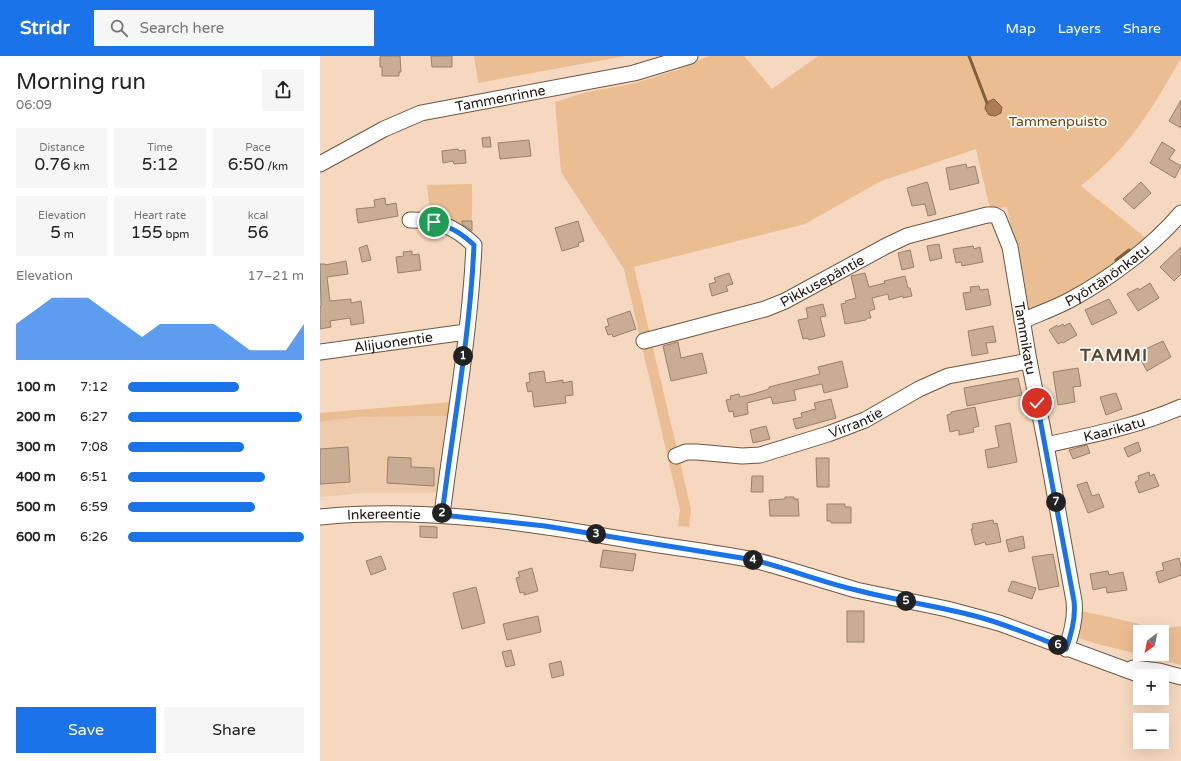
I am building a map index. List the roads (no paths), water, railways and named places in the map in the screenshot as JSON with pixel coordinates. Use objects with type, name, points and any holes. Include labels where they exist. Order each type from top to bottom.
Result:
[{"type":"street","name":"Tammenrinne","points":[[320,164],[384,129],[421,113],[634,73],[690,56]]},
{"type":"street","name":"Pyörtänönkatu","points":[[1022,321],[1070,300],[1104,279],[1148,246],[1181,213]]},
{"type":"street","name":"Pikkusepäntie","points":[[644,341],[765,309],[785,300],[906,236],[987,215],[994,215],[998,217]]},
{"type":"street","name":"Tammikatu","points":[[998,217],[1010,247],[1029,361],[1046,445],[1076,613],[1074,626],[1066,649]]},
{"type":"street","points":[[410,220],[434,222],[452,228],[462,234],[474,245],[473,272],[466,332],[442,515]]},
{"type":"street","name":"Alijuonentie","points":[[320,352],[466,332]]},
{"type":"street","name":"Virrantie","points":[[676,456],[686,452],[742,456],[760,455],[828,434],[866,420],[919,389],[948,376],[1029,361]]},
{"type":"street","name":"Kaarikatu","points":[[1046,445],[1119,429],[1166,414],[1181,407]]},
{"type":"street","name":"Inkereentie","points":[[320,517],[415,513],[442,515],[545,526],[754,560],[856,590],[976,616],[1133,672]]},
{"type":"street","name":"Inkereentie","points":[[1124,668],[1159,671],[1181,677]]},
{"type":"street","points":[[1169,683],[1181,684]]},
{"type":"waterway","points":[[969,56],[987,103]]},
{"type":"waterway","points":[[1116,260],[1129,250]]},
{"type":"district","name":"TAMMI","points":[[1114,355]]},
{"type":"park label","name":"Tammenpuisto","points":[[1058,121]]}]
